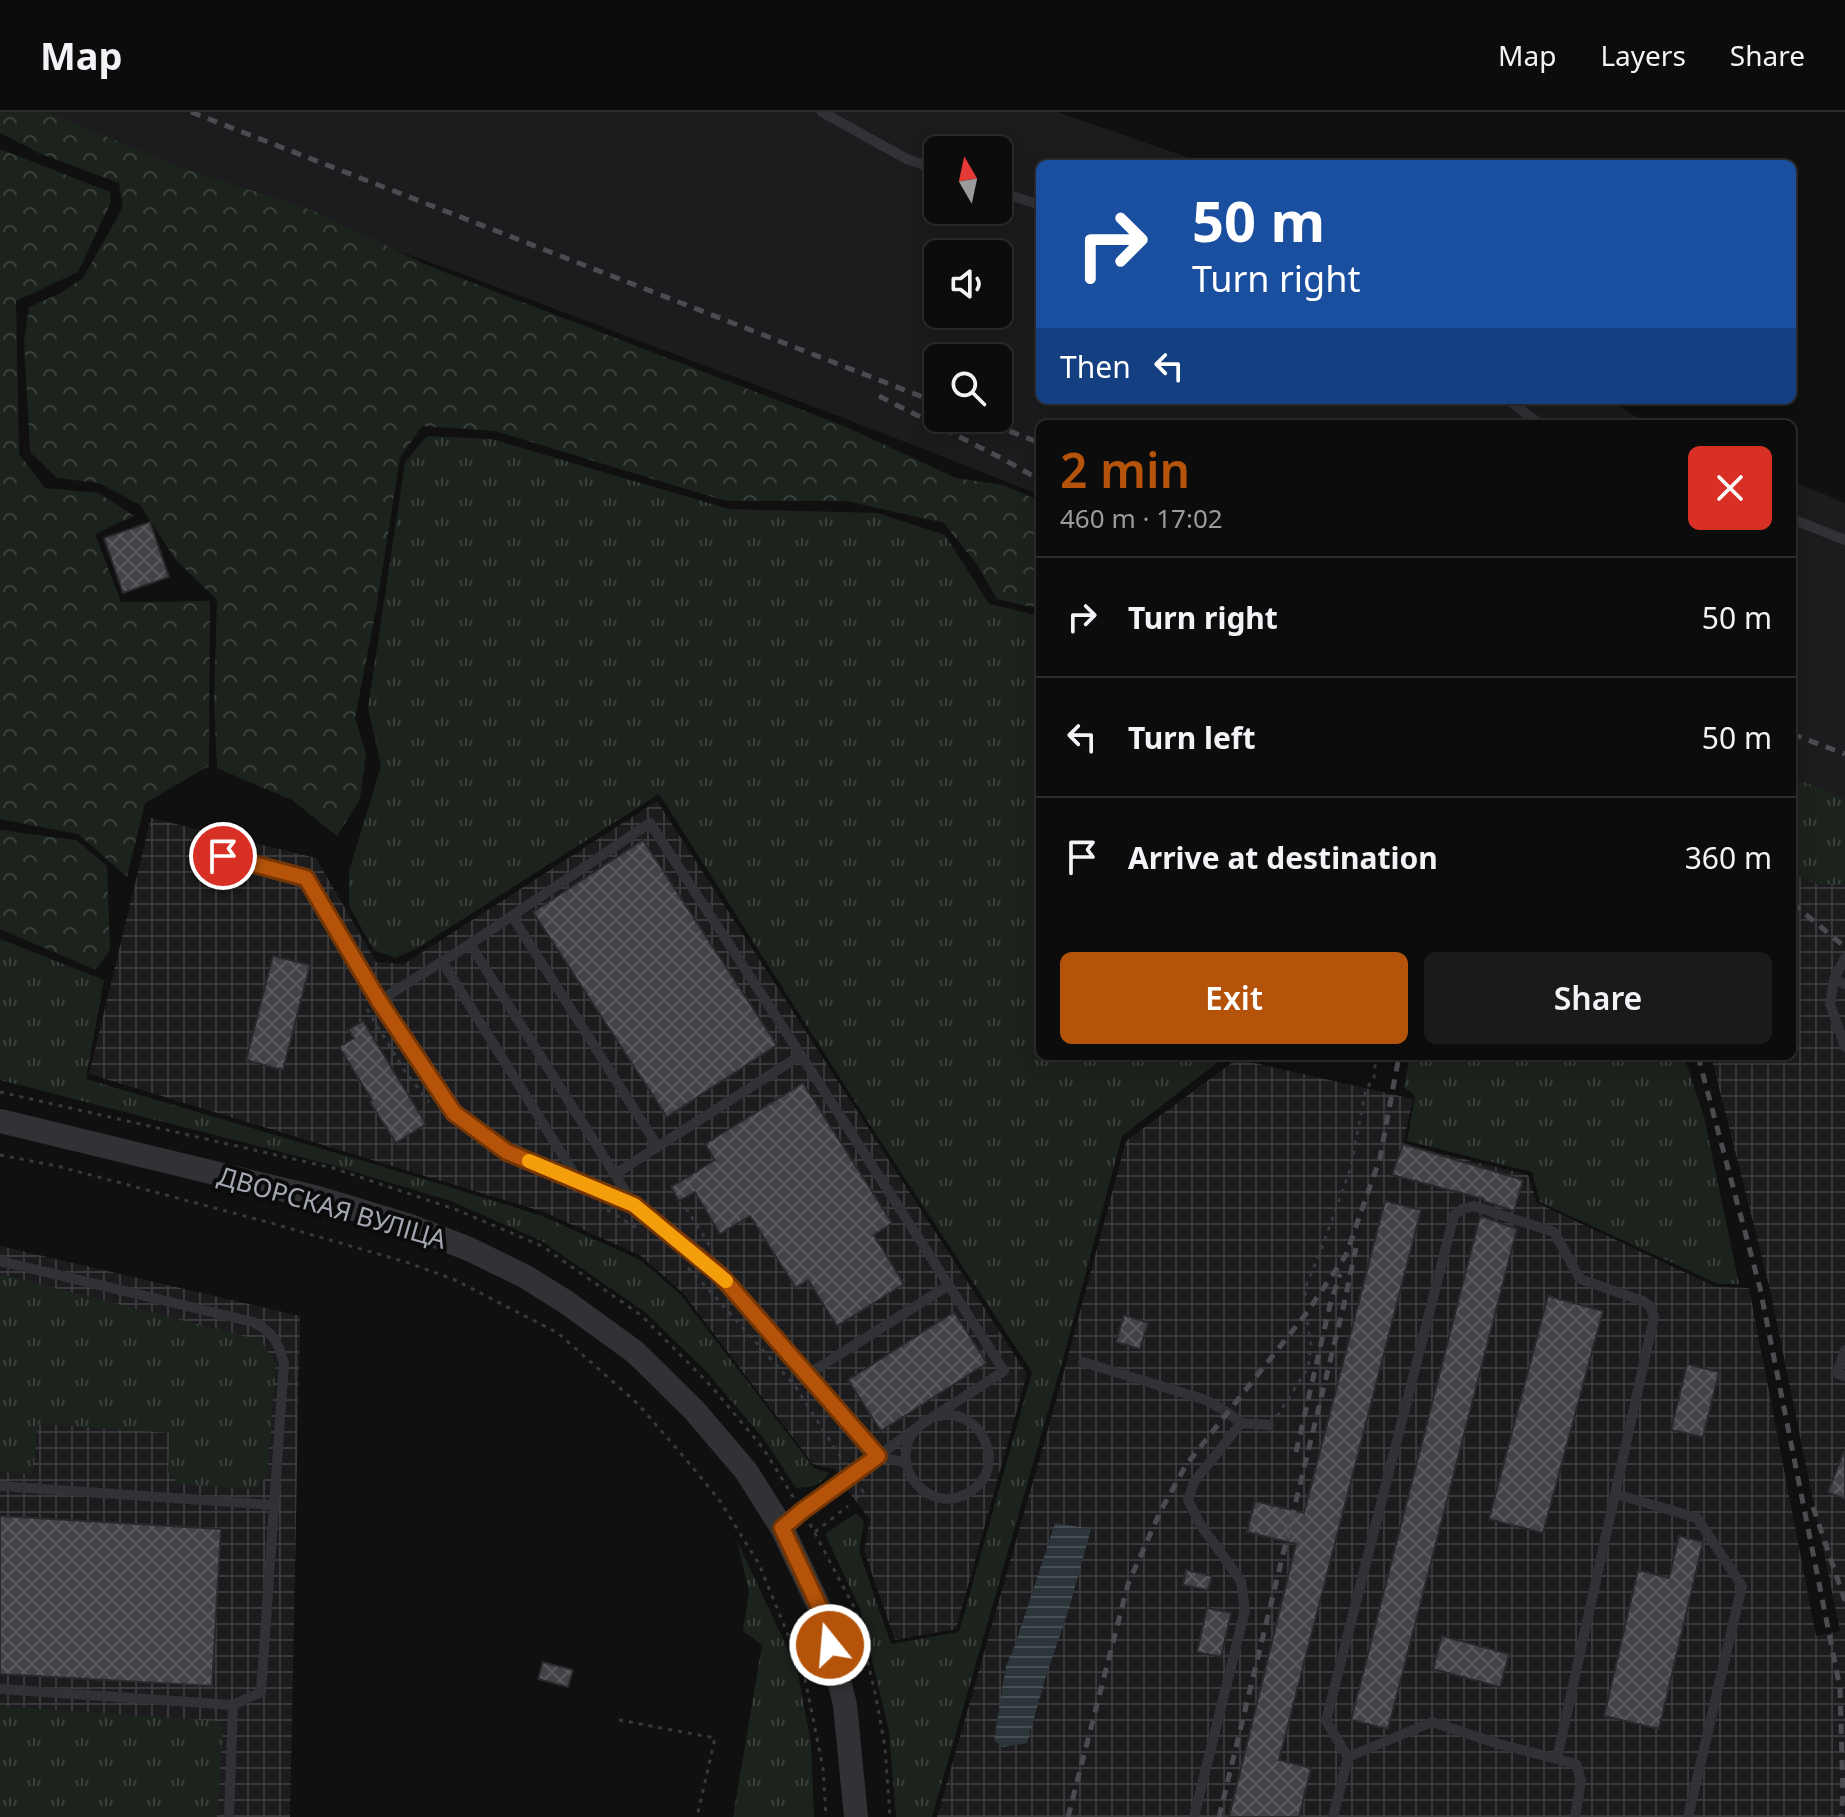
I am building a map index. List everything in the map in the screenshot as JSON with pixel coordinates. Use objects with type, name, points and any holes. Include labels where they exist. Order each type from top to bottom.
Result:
[{"type":"street","name":"ДВОРСКАЯ ВУЛІЦА","points":[[0,1121],[318,1198],[410,1226],[469,1249],[526,1277],[635,1352],[694,1410],[746,1471],[782,1528],[823,1615],[845,1705],[856,1817]]},
{"type":"lane","points":[[822,112],[907,159],[924,165]]},
{"type":"lane","points":[[1012,196],[1036,204]]},
{"type":"lane","points":[[1513,404],[1535,420]]},
{"type":"lane","points":[[1796,521],[1845,540]]},
{"type":"lane","points":[[379,1001],[650,823],[1004,1371],[930,1418],[782,1528]]},
{"type":"lane","points":[[195,848],[306,878],[379,1001],[454,1113],[507,1152],[634,1205],[721,1276],[878,1456],[906,1463]]},
{"type":"lane","points":[[512,916],[658,1147]]},
{"type":"lane","points":[[470,944],[634,1205]]},
{"type":"lane","points":[[1845,958],[1834,979],[1830,1004],[1845,1047]]},
{"type":"lane","points":[[442,961],[579,1182]]},
{"type":"lane","points":[[1834,979],[1845,984]]},
{"type":"lane","points":[[615,1174],[801,1055]]},
{"type":"lane","points":[[1333,1817],[1348,1757],[1326,1721],[1454,1215],[1474,1206],[1554,1232],[1580,1279],[1643,1301],[1650,1306],[1654,1317],[1557,1758]]},
{"type":"lane","points":[[0,1261],[253,1322],[268,1330],[279,1346],[284,1363],[261,1692],[233,1705],[0,1689]]},
{"type":"lane","points":[[807,1375],[949,1285]]},
{"type":"lane","points":[[1845,1350],[1837,1373],[1845,1376]]},
{"type":"lane","points":[[1083,1362],[1206,1400],[1241,1423],[1269,1425]]},
{"type":"lane","points":[[919,1426],[906,1449],[910,1476],[919,1487],[944,1499],[971,1491],[982,1481],[988,1469],[986,1441],[979,1429],[957,1416],[930,1418]]},
{"type":"lane","points":[[1194,1817],[1245,1610],[1241,1581],[1200,1524],[1188,1500],[1194,1482],[1241,1423]]},
{"type":"lane","points":[[0,1486],[273,1505]]},
{"type":"lane","points":[[1616,1494],[1697,1518],[1742,1586],[1688,1817]]},
{"type":"lane","points":[[229,1817],[233,1705]]},
{"type":"lane","points":[[1348,1757],[1432,1722],[1576,1764],[1581,1781],[1575,1817]]},
{"type":"path","points":[[379,1001],[370,1004],[368,1013],[406,1073],[435,1110]]},
{"type":"path","points":[[1269,1425],[1282,1411],[1308,1368],[1311,1345],[1304,1303],[1307,1283],[1350,1170],[1366,1089],[1374,1078],[1376,1060]]},
{"type":"path","points":[[0,1092],[333,1168],[457,1210],[542,1246],[642,1316],[711,1386],[763,1448],[815,1532],[856,1611],[883,1734],[890,1817]]},
{"type":"path","points":[[0,1155],[57,1166],[406,1262],[455,1280],[558,1333],[638,1404],[679,1451],[720,1501],[759,1564],[804,1674],[823,1768],[826,1817]]},
{"type":"path","points":[[601,1207],[651,1236]]},
{"type":"path","points":[[687,1267],[795,1386],[863,1492],[855,1499]]},
{"type":"path","points":[[815,1532],[848,1506]]},
{"type":"path","points":[[619,1720],[715,1738],[697,1817]]},
{"type":"shaded area","points":[[10,112],[1057,112],[1195,160],[1036,160],[1036,404],[1618,404],[1645,420],[1036,420],[1036,493],[465,275]]},
{"type":"shaded area","points":[[1796,483],[1845,503],[1845,814],[1796,795]]},
{"type":"shaded area","points":[[657,801],[1027,1374],[956,1629],[895,1640],[864,1551],[870,1520],[835,1469],[813,1464],[682,1292],[641,1256],[544,1212],[89,1074],[151,818],[316,858],[376,962],[404,964]]},
{"type":"shaded area","points":[[1796,851],[1845,879],[1845,1817],[937,1817],[1056,1401],[1126,1141],[1236,1060],[1413,1099],[1403,1144],[1528,1175],[1537,1203],[1716,1287],[1749,1288],[1816,1636],[1840,1631],[1769,1285],[1712,1060],[1796,1060]]},
{"type":"shaded area","points":[[0,1246],[300,1316],[290,1817],[0,1817]]},
{"type":"shaded area","points":[[1055,1523],[1091,1529],[1027,1743],[1003,1747],[994,1740],[1006,1666]]},
{"type":"green space","points":[[0,112],[48,112],[174,165],[314,211],[429,266],[844,426],[956,478],[1003,485],[1036,499],[1036,608],[997,599],[978,566],[944,523],[846,501],[726,501],[495,431],[422,426],[400,458],[355,718],[366,753],[360,799],[337,836],[292,800],[217,768],[214,700],[217,600],[175,559],[140,505],[99,483],[57,478],[30,452],[24,341],[29,307],[59,294],[83,278],[123,207],[119,183],[41,154],[0,133]]},
{"type":"green space","points":[[0,149],[110,192],[111,202],[78,272],[16,301],[19,454],[45,488],[99,493],[134,516],[95,534],[121,602],[210,601],[209,766],[145,803],[127,877],[78,834],[0,819]]},
{"type":"green space","points":[[427,436],[491,439],[729,509],[877,513],[945,535],[989,604],[1036,615],[1036,1060],[1221,1060],[1122,1136],[1063,1359],[932,1817],[896,1817],[889,1732],[860,1609],[825,1534],[856,1513],[864,1522],[859,1551],[891,1644],[959,1632],[1032,1372],[659,794],[416,949],[395,958],[374,950],[349,906],[349,871],[381,766],[368,708],[405,462]]},
{"type":"green space","points":[[1796,779],[1845,799],[1845,885],[1816,884],[1796,875]]},
{"type":"green space","points":[[0,830],[76,840],[107,866],[110,949],[96,970],[0,929]]},
{"type":"green space","points":[[0,939],[104,980],[86,1079],[542,1216],[640,1260],[680,1294],[814,1468],[829,1473],[815,1485],[796,1488],[764,1439],[705,1370],[645,1312],[542,1241],[451,1201],[328,1164],[0,1080]]},
{"type":"green space","points":[[1409,1060],[1685,1060],[1704,1117],[1739,1284],[1718,1284],[1540,1202],[1532,1172],[1407,1141],[1415,1096],[1404,1087]]},
{"type":"green space","points":[[0,1274],[260,1340],[276,1363],[267,1477],[253,1489],[179,1484],[168,1472],[170,1433],[38,1424],[31,1475],[0,1471]]},
{"type":"green space","points":[[737,1541],[797,1669],[811,1744],[814,1817],[733,1817],[762,1645],[743,1631],[749,1592]]},
{"type":"green space","points":[[0,1706],[218,1721],[223,1728],[217,1817],[0,1817]]},
{"type":"building","points":[[150,522],[169,577],[123,593],[104,538]]},
{"type":"building","points":[[643,840],[777,1045],[667,1117],[533,912]]},
{"type":"building","points":[[273,956],[310,965],[283,1070],[246,1060]]},
{"type":"building","points":[[363,1021],[426,1124],[396,1143],[339,1047],[354,1038],[348,1030]]},
{"type":"building","points":[[803,1083],[892,1223],[874,1235],[904,1284],[837,1326],[808,1280],[796,1288],[750,1216],[720,1234],[695,1192],[679,1201],[671,1187],[715,1160],[705,1144]]},
{"type":"building","points":[[1403,1144],[1523,1180],[1514,1211],[1484,1199],[1392,1175]]},
{"type":"building","points":[[1385,1201],[1421,1210],[1279,1760],[1311,1768],[1299,1817],[1229,1817],[1296,1544],[1247,1532],[1255,1501],[1304,1513]]},
{"type":"building","points":[[1480,1216],[1517,1229],[1388,1729],[1351,1720]]},
{"type":"building","points":[[1548,1296],[1603,1311],[1543,1533],[1489,1519]]},
{"type":"building","points":[[954,1312],[987,1363],[881,1431],[848,1380]]},
{"type":"building","points":[[1124,1315],[1148,1323],[1140,1349],[1116,1342]]},
{"type":"building","points":[[1687,1364],[1719,1372],[1703,1437],[1671,1430]]},
{"type":"building","points":[[1845,1451],[1845,1499],[1828,1492]]},
{"type":"building","points":[[0,1516],[221,1529],[212,1686],[0,1674]]},
{"type":"building","points":[[1679,1536],[1703,1542],[1659,1729],[1604,1716],[1638,1570],[1669,1578]]},
{"type":"building","points":[[1186,1570],[1212,1576],[1208,1590],[1183,1585]]},
{"type":"building","points":[[1207,1608],[1231,1613],[1221,1657],[1197,1652]]},
{"type":"building","points":[[1442,1636],[1509,1654],[1500,1687],[1433,1669]]},
{"type":"building","points":[[543,1662],[573,1670],[568,1687],[538,1679]]},
{"type":"railway","points":[[191,112],[924,398]]},
{"type":"railway","points":[[879,396],[1036,478]]},
{"type":"railway","points":[[1012,432],[1036,441]]},
{"type":"railway","points":[[1796,736],[1845,754]]},
{"type":"railway","points":[[1796,906],[1845,947]]},
{"type":"railway","points":[[1068,1817],[1128,1584],[1161,1510],[1186,1465],[1305,1315],[1346,1255],[1380,1158],[1398,1060]]},
{"type":"railway","points":[[1699,1060],[1760,1288],[1840,1688],[1841,1817]]},
{"type":"railway","points":[[1219,1817],[1356,1248]]},
{"type":"railway","points":[[1296,1452],[1340,1274]]},
{"type":"railway","points":[[1813,1507],[1845,1601]]},
{"type":"slow traffic","points":[[529,1161],[634,1205],[726,1281]]},
{"type":"route","points":[[223,856],[306,878],[379,1001],[454,1113],[507,1152],[634,1205],[721,1276],[878,1456],[782,1528],[823,1615],[830,1645]]}]
